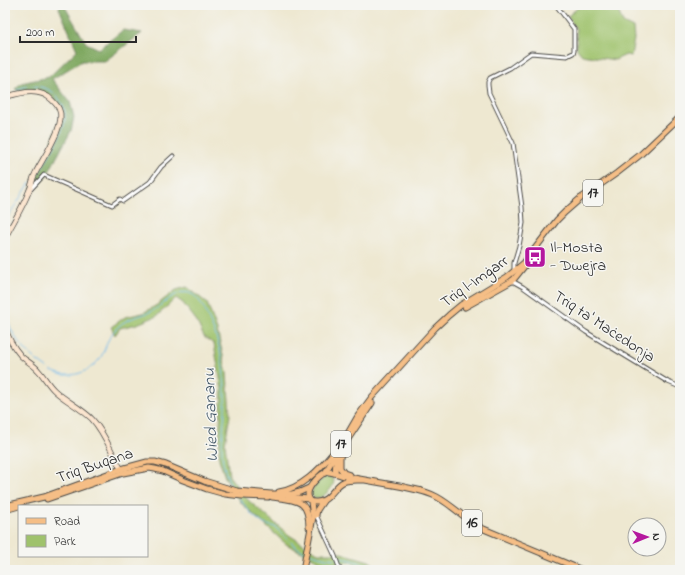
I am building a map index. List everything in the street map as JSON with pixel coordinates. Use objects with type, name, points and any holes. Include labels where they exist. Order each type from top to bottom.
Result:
[{"type":"main road","name":"Triq l-Imġarr","points":[[336,474],[336,461],[338,455],[374,399],[438,330],[463,308],[514,279],[515,273],[565,212],[581,198],[640,155],[680,117]]},
{"type":"main road","name":"Triq l-Imġarr","points":[[325,472],[358,416],[372,397],[444,319],[461,305],[515,273],[527,264],[567,214],[582,200],[643,156],[680,120]]},
{"type":"main road","points":[[263,493],[291,489],[309,478],[334,452],[358,416]]},
{"type":"main road","points":[[347,441],[340,457],[340,468],[347,474],[364,480]]},
{"type":"main road","name":"Triq Buqana","points":[[5,506],[44,497],[121,468],[147,462],[155,462],[166,465],[204,481],[237,491],[292,494],[309,488]]},
{"type":"main road","name":"Triq Buqana","points":[[24,505],[57,496],[123,473],[149,468],[163,471],[207,489],[232,495],[292,497],[310,500]]},
{"type":"main road","points":[[314,516],[308,493],[309,488],[325,472]]},
{"type":"main road","name":"16","points":[[325,472],[421,490],[432,494],[479,527],[582,570]]},
{"type":"main road","points":[[303,570],[314,516],[322,501],[340,484],[339,478],[336,474]]},
{"type":"main road","name":"16","points":[[340,484],[346,481],[364,480]]},
{"type":"main road","points":[[272,497],[298,502],[305,506],[308,512],[309,538]]},
{"type":"main road","points":[[310,500],[316,502],[322,501]]},
{"type":"main road","name":"Triq Buqana","points":[[5,510],[18,507]]},
{"type":"street","points":[[517,284],[514,263],[519,246],[523,222],[513,143],[489,92],[488,82],[490,78],[510,68],[531,53],[567,56],[573,53],[575,31],[556,5]]},
{"type":"street","points":[[5,97],[25,92],[40,93],[49,97],[59,109],[60,114],[57,132],[34,175],[30,188],[5,238]]},
{"type":"street","points":[[30,188],[44,175],[112,205],[120,199],[123,201],[150,182],[161,167],[173,156]]},
{"type":"street","name":"Triq ta' Maċedonja","points":[[510,282],[514,282],[523,287],[586,332],[680,387]]},
{"type":"street","points":[[5,327],[8,337],[21,356],[36,368],[55,392],[90,417],[95,423],[105,437],[121,468]]},
{"type":"street","points":[[314,516],[335,556],[340,570]]},
{"type":"green space","points":[[60,5],[64,5],[86,43],[99,49],[123,30],[142,33],[105,61],[82,61],[52,79],[70,102],[74,117],[71,131],[46,177],[30,193],[35,175],[49,149],[62,112],[50,96],[28,91],[18,91],[15,89],[21,83],[49,77],[77,50],[59,8]]},
{"type":"green space","points":[[581,5],[613,5],[617,8],[623,23],[633,28],[634,39],[631,56],[626,55],[615,60],[582,55],[577,49],[576,29],[568,16]]},
{"type":"green space","points":[[187,287],[207,303],[217,330],[227,373],[230,415],[225,443],[229,476],[249,501],[289,535],[318,553],[341,553],[369,561],[382,570],[364,570],[352,562],[326,564],[313,558],[286,544],[242,504],[225,477],[219,459],[222,390],[214,344],[204,337],[196,320],[183,303],[176,298],[157,316],[137,324],[120,328],[115,335],[111,327],[125,317],[143,313],[157,305],[176,290]]},
{"type":"green space","points":[[328,476],[334,481],[331,488],[320,497],[313,497],[311,495],[315,486],[319,481]]},
{"type":"waterway","points":[[17,90],[32,86],[47,89],[53,92],[59,99],[65,114],[65,120],[61,133],[38,173]]},
{"type":"waterway","points":[[5,104],[9,100]]},
{"type":"waterway","points":[[5,221],[30,183]]},
{"type":"waterway","name":"Wied Gananu","points":[[51,371],[61,375],[70,375],[85,371],[98,361],[111,335],[122,323],[152,311],[176,294],[186,292],[196,297],[206,312],[216,336],[220,351],[225,391],[222,453],[225,471],[232,487]]},
{"type":"waterway","points":[[5,311],[11,329],[18,341],[31,356],[47,368]]},
{"type":"waterway","name":"Wied Gananu","points":[[239,498],[253,516],[264,524],[275,527],[296,547],[305,552]]},
{"type":"waterway","name":"Wied Gananu","points":[[308,553],[334,559]]},
{"type":"waterway","name":"Wied Gananu","points":[[337,558],[356,561],[372,570]]},
{"type":"place","name":"Il-Mosta - Dwejra","points":[[535,257]]}]
